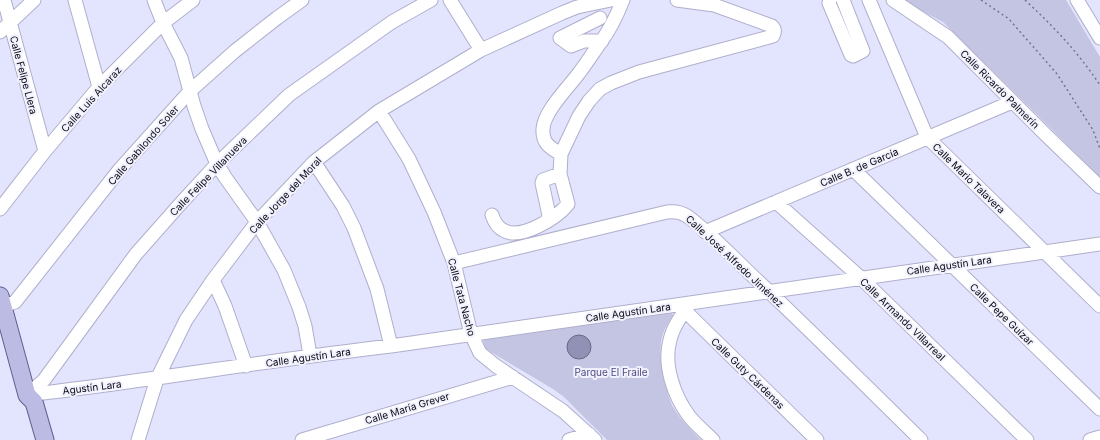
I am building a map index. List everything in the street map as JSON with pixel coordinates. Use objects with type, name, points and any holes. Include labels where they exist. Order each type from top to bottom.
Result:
[{"type":"main road","points":[[1,301],[26,395],[23,405],[33,440]]},
{"type":"main road","points":[[26,395],[34,402],[45,440]]},
{"type":"street","name":"Calle Felipe Llera","points":[[4,0],[45,151]]},
{"type":"street","points":[[0,32],[34,0]]},
{"type":"street","points":[[75,0],[99,87]]},
{"type":"street","points":[[154,0],[163,23],[181,58],[194,106],[217,164],[224,177],[257,222],[284,270],[305,326],[310,355]]},
{"type":"street","name":"Calle Luis Alcaraz","points":[[0,209],[45,151],[99,87],[163,23],[193,0]]},
{"type":"street","name":"Calle Gabilondo Soler","points":[[1,301],[15,302],[120,169],[190,91],[235,51],[302,0]]},
{"type":"street","name":"Calle Felipe Villanueva","points":[[26,395],[44,380],[136,254],[217,164],[289,95],[392,22],[431,0]]},
{"type":"street","points":[[450,0],[481,50]]},
{"type":"street","name":"Calle Jorge del Moral","points":[[138,440],[157,379],[186,320],[213,280],[257,222],[314,162],[380,111],[481,50],[576,7],[611,0]]},
{"type":"street","points":[[561,154],[551,149],[546,144],[543,130],[544,121],[551,109],[602,42],[615,20],[623,0]]},
{"type":"street","points":[[492,215],[494,221],[502,230],[519,232],[534,228],[547,221],[568,204],[560,174],[561,154],[582,109],[600,88],[639,72],[774,36],[774,29],[772,26],[720,2],[677,0]]},
{"type":"street","points":[[830,0],[829,3],[851,55],[853,56],[863,51],[843,0]]},
{"type":"street","name":"Calle Mario Talavera","points":[[869,0],[927,138],[1100,306]]},
{"type":"street","name":"Calle Ricardo Palmerín","points":[[893,0],[948,37],[1012,102],[1100,187]]},
{"type":"street","points":[[1077,0],[1100,38]]},
{"type":"street","points":[[600,18],[560,38],[571,46],[584,41],[602,42]]},
{"type":"street","name":"Calle B. de García","points":[[705,232],[1012,102]]},
{"type":"street","name":"Calle Tata Nacho","points":[[380,111],[409,159],[427,194],[454,263],[471,334],[480,353],[496,366],[554,404],[592,437]]},
{"type":"street","points":[[314,162],[343,206],[354,228],[377,289],[391,346]]},
{"type":"street","name":"Calle Pepe Guízar","points":[[853,169],[1100,409]]},
{"type":"street","points":[[547,221],[549,215],[542,183],[543,180],[560,174]]},
{"type":"street","name":"Calle Armando Villarreal","points":[[776,202],[861,278],[1027,440]]},
{"type":"street","name":"Calle José Alfredo Jiménez","points":[[454,263],[673,211],[680,212],[687,216],[705,232],[768,291],[921,440]]},
{"type":"street","name":"Calle Agustín Lara","points":[[157,379],[310,355],[391,346],[685,306],[768,291],[1100,244]]},
{"type":"street","points":[[213,280],[225,306],[246,366]]},
{"type":"street","points":[[685,306],[670,340],[668,350],[670,374],[679,400],[684,408],[690,417],[713,440]]},
{"type":"street","name":"Calle Guty Cárdenas","points":[[685,306],[817,440]]},
{"type":"street","name":"Calle María Grever","points":[[302,440],[513,377]]},
{"type":"street","name":"Agustín Lara","points":[[26,395],[157,379]]},
{"type":"street","points":[[569,440],[592,437]]},
{"type":"street","points":[[1090,440],[1100,437]]},
{"type":"path","points":[[981,0],[1009,19],[1057,74],[1092,130],[1100,149]]},
{"type":"path","points":[[1024,0],[1050,24],[1076,52],[1100,84]]},
{"type":"green space","points":[[901,0],[1066,0],[1100,57],[1100,177],[943,22]]},
{"type":"green space","name":"Parque El Fraile","points":[[671,312],[673,315],[664,331],[660,353],[667,391],[673,407],[682,420],[701,440],[607,440],[564,397],[486,349],[483,341],[485,338]]},
{"type":"shaded area","points":[[579,335],[584,336],[590,342],[590,352],[584,358],[579,359],[574,358],[568,352],[567,347],[568,342],[574,336]]}]
